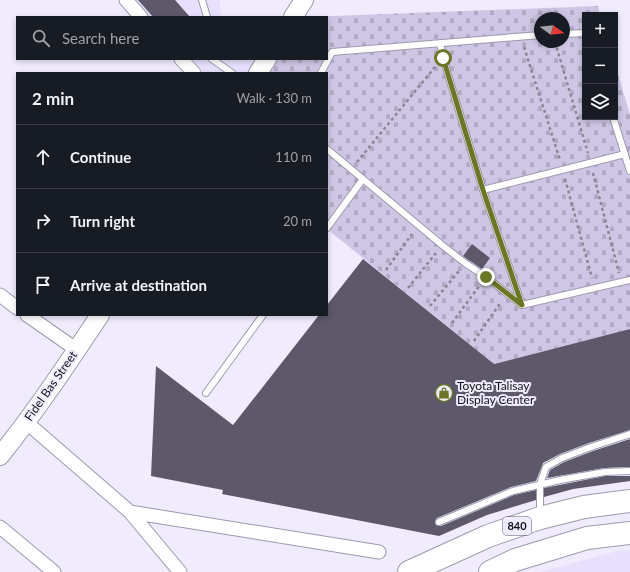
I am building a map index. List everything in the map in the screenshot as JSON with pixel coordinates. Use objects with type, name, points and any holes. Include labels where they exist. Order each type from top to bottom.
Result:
[{"type":"highway","name":"840","points":[[410,572],[488,536],[540,518],[584,507],[630,501]]},
{"type":"highway","points":[[490,572],[515,560],[587,538],[630,533]]},
{"type":"street","points":[[126,0],[140,16]]},
{"type":"street","points":[[295,16],[304,0]]},
{"type":"street","points":[[181,60],[193,72]]},
{"type":"street","points":[[259,72],[266,60]]},
{"type":"street","points":[[0,295],[16,307]]},
{"type":"street","points":[[28,316],[77,350]]},
{"type":"street","name":"Fidel Bas Street","points":[[0,456],[26,422],[99,316]]},
{"type":"street","points":[[26,422],[130,512],[180,572]]},
{"type":"street","points":[[130,512],[379,552]]},
{"type":"street","points":[[0,527],[54,572]]},
{"type":"lane","points":[[202,0],[207,16]]},
{"type":"lane","points":[[570,34],[582,33]]},
{"type":"lane","points":[[328,60],[332,52],[534,36]]},
{"type":"lane","points":[[440,43],[443,58],[483,190],[522,305]]},
{"type":"lane","points":[[213,60],[231,72]]},
{"type":"lane","points":[[322,72],[328,60]]},
{"type":"lane","points":[[614,120],[630,171]]},
{"type":"lane","points":[[328,150],[442,245],[522,305],[630,280]]},
{"type":"lane","points":[[483,190],[625,154]]},
{"type":"lane","points":[[328,227],[363,179]]},
{"type":"lane","points":[[206,393],[262,316]]},
{"type":"lane","points":[[540,518],[540,484],[546,466],[590,447],[630,434]]},
{"type":"lane","points":[[439,522],[512,491],[540,484],[605,472],[630,471]]},
{"type":"path","points":[[363,179],[355,164],[443,58]]},
{"type":"path","points":[[386,270],[418,225]]},
{"type":"path","points":[[408,288],[442,245]]},
{"type":"path","points":[[430,306],[465,262]]},
{"type":"path","points":[[452,323],[486,277]]},
{"type":"path","points":[[474,341],[507,294]]},
{"type":"shaded area","points":[[134,0],[220,0],[221,16],[148,16]]},
{"type":"shaded area","points":[[188,60],[256,60],[249,72],[199,72]]},
{"type":"shaded area","points":[[630,550],[630,572],[540,572],[617,551]]},
{"type":"green space","points":[[598,6],[599,12],[582,12],[582,120],[618,120],[618,74],[630,115],[630,329],[494,364],[328,230],[328,72],[267,72],[274,60],[328,60],[328,16]]},
{"type":"building","points":[[138,0],[175,0],[189,16],[152,16]]},
{"type":"building","points":[[472,244],[490,258],[482,269],[463,256]]},
{"type":"building","name":"Toyota Talisay Display Center","points":[[363,259],[494,364],[630,329],[630,430],[560,454],[543,463],[536,481],[511,487],[437,518],[435,524],[441,526],[514,495],[536,490],[536,500],[487,515],[439,536],[222,494],[223,490],[151,476],[156,366],[233,425],[318,316],[328,316],[328,304]]},
{"type":"building","points":[[630,439],[630,467],[604,468],[547,478],[550,470],[564,462]]},
{"type":"building","points":[[605,476],[630,476],[630,481],[573,489],[544,497],[544,488]]},
{"type":"place","name":"Toyota Talisay Display Center","points":[[444,393]]},
{"type":"route","points":[[443,58],[483,190],[522,305],[486,277]]}]
